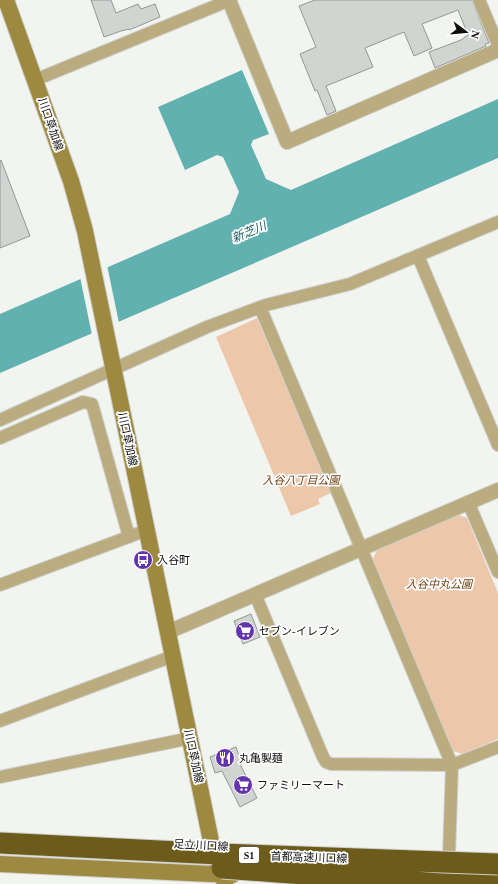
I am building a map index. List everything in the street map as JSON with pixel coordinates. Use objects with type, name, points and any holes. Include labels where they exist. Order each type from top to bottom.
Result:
[{"type":"highway","name":"首都高速川口線","points":[[0,843],[219,854],[498,864]]},
{"type":"highway","points":[[364,852],[459,867],[498,870]]},
{"type":"highway","name":"首都高速川口線","points":[[0,856],[225,868],[441,884]]},
{"type":"highway","points":[[373,884],[459,867],[498,881]]},
{"type":"main road","name":"川口草加線","points":[[6,0],[70,181],[85,231],[148,530],[212,846],[224,879]]},
{"type":"main road","name":"足立川口線","points":[[0,834],[212,846],[364,852]]},
{"type":"main road","points":[[459,867],[498,857]]},
{"type":"main road","points":[[0,864],[224,879],[357,884]]},
{"type":"street","points":[[35,80],[230,0],[287,142],[498,50]]},
{"type":"street","points":[[479,0],[498,46]]},
{"type":"street","points":[[0,420],[112,362],[260,307],[350,284],[498,222]]},
{"type":"street","points":[[418,256],[498,445]]},
{"type":"street","points":[[260,307],[452,765],[459,867]]},
{"type":"street","points":[[0,438],[83,402],[92,404],[129,537]]},
{"type":"street","points":[[168,632],[498,490]]},
{"type":"street","points":[[468,502],[498,572]]},
{"type":"street","points":[[0,585],[148,530]]},
{"type":"street","points":[[255,594],[326,762],[331,764],[452,765],[498,746]]},
{"type":"street","points":[[0,721],[173,656]]},
{"type":"street","points":[[0,777],[190,738]]},
{"type":"green space","name":"入谷八丁目公園","points":[[257,318],[331,493],[318,499],[320,504],[291,516],[216,337]]},
{"type":"green space","name":"入谷中丸公園","points":[[459,515],[467,518],[498,593],[498,739],[462,754],[453,751],[373,559],[377,550]]},
{"type":"water","name":"新芝川","points":[[242,70],[269,134],[253,140],[251,145],[266,179],[291,190],[498,99],[498,158],[0,373],[0,314],[230,214],[239,192],[223,157],[217,155],[185,170],[158,107]]},
{"type":"pier","points":[[107,265],[119,323],[92,335],[80,277]]},
{"type":"building","points":[[91,0],[111,0],[116,13],[138,4],[141,9],[155,4],[160,17],[129,30],[104,37]]},
{"type":"building","points":[[315,0],[472,0],[489,43],[485,44],[486,46],[435,68],[429,52],[461,40],[468,35],[458,10],[422,24],[432,48],[414,56],[404,32],[365,48],[373,67],[326,86],[336,111],[327,115],[317,90],[315,91],[300,54],[316,47],[299,6]]},
{"type":"building","points":[[1,160],[30,236],[0,248],[0,161]]},
{"type":"building","points":[[251,614],[260,637],[243,644],[234,621]]},
{"type":"building","points":[[236,747],[242,764],[240,764],[257,798],[240,807],[222,771],[215,773],[210,757]]},
{"type":"place","name":"入谷町","points":[[143,560]]},
{"type":"place","name":"セブン-イレブン","points":[[245,631]]},
{"type":"place","name":"丸亀製麺","points":[[225,758]]},
{"type":"place","name":"ファミリーマート","points":[[243,785]]}]
